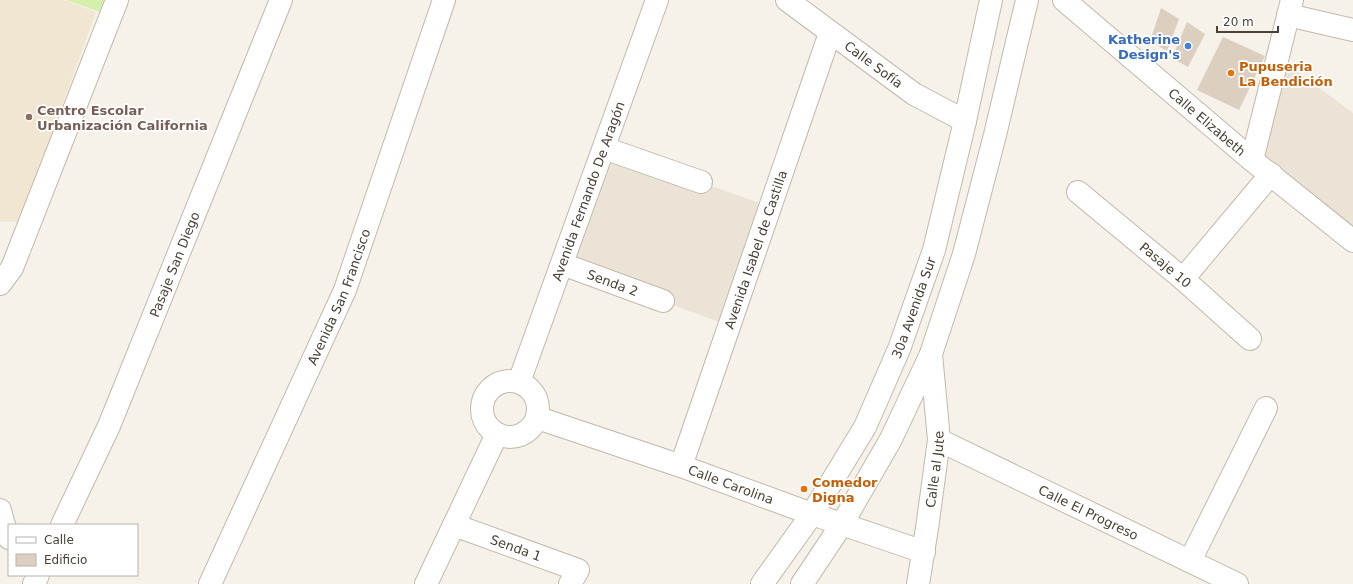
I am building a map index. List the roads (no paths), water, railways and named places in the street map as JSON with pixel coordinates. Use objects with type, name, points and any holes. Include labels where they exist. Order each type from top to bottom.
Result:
[{"type":"street","points":[[0,284],[12,268],[117,0]]},
{"type":"street","name":"Pasaje San Diego","points":[[62,524],[109,426],[281,0]]},
{"type":"street","name":"Avenida San Francisco","points":[[210,584],[345,290],[444,0]]},
{"type":"street","name":"Avenida Fernando De Aragón","points":[[519,382],[657,0]]},
{"type":"street","name":"Calle Sofía","points":[[787,0],[914,94],[965,121]]},
{"type":"street","name":"30a Avenida Sur","points":[[762,584],[812,514],[865,427],[899,348],[934,250],[965,121],[991,0]]},
{"type":"street","points":[[802,584],[842,524],[891,439],[931,354],[964,254],[995,135],[1026,0]]},
{"type":"street","name":"Calle Elizabeth","points":[[1064,0],[1252,160],[1353,241]]},
{"type":"street","points":[[1252,160],[1290,7],[1353,30]]},
{"type":"street","name":"Avenida Isabel de Castilla","points":[[681,466],[830,33]]},
{"type":"street","points":[[604,148],[700,182]]},
{"type":"street","points":[[1183,279],[1271,174]]},
{"type":"street","name":"Pasaje 10","points":[[1078,192],[1183,279],[1250,339]]},
{"type":"street","name":"Senda 2","points":[[562,264],[663,301]]},
{"type":"street","name":"Calle al Jute","points":[[918,584],[924,552],[939,440],[931,354]]},
{"type":"street","points":[[509,381],[519,382],[529,388],[536,396],[539,407],[538,418],[533,427],[526,434],[506,438],[488,428],[483,418],[482,408],[484,398],[490,389],[498,383],[509,381]]},
{"type":"street","points":[[1190,561],[1266,408]]},
{"type":"street","name":"Calle Carolina","points":[[538,418],[681,466],[812,514],[924,552]]},
{"type":"street","points":[[426,584],[497,434]]},
{"type":"street","name":"Calle El Progreso","points":[[939,440],[1237,584]]},
{"type":"street","points":[[0,510],[8,535]]},
{"type":"street","name":"Senda 1","points":[[454,526],[574,577]]},
{"type":"place","name":"Katherine Design's","points":[[1188,46]]},
{"type":"place","name":"Pupuseria La Bendición","points":[[1231,73]]},
{"type":"place","name":"Centro Escolar Urbanización California","points":[[29,117]]},
{"type":"place","name":"Comedor Digna","points":[[804,489]]}]
